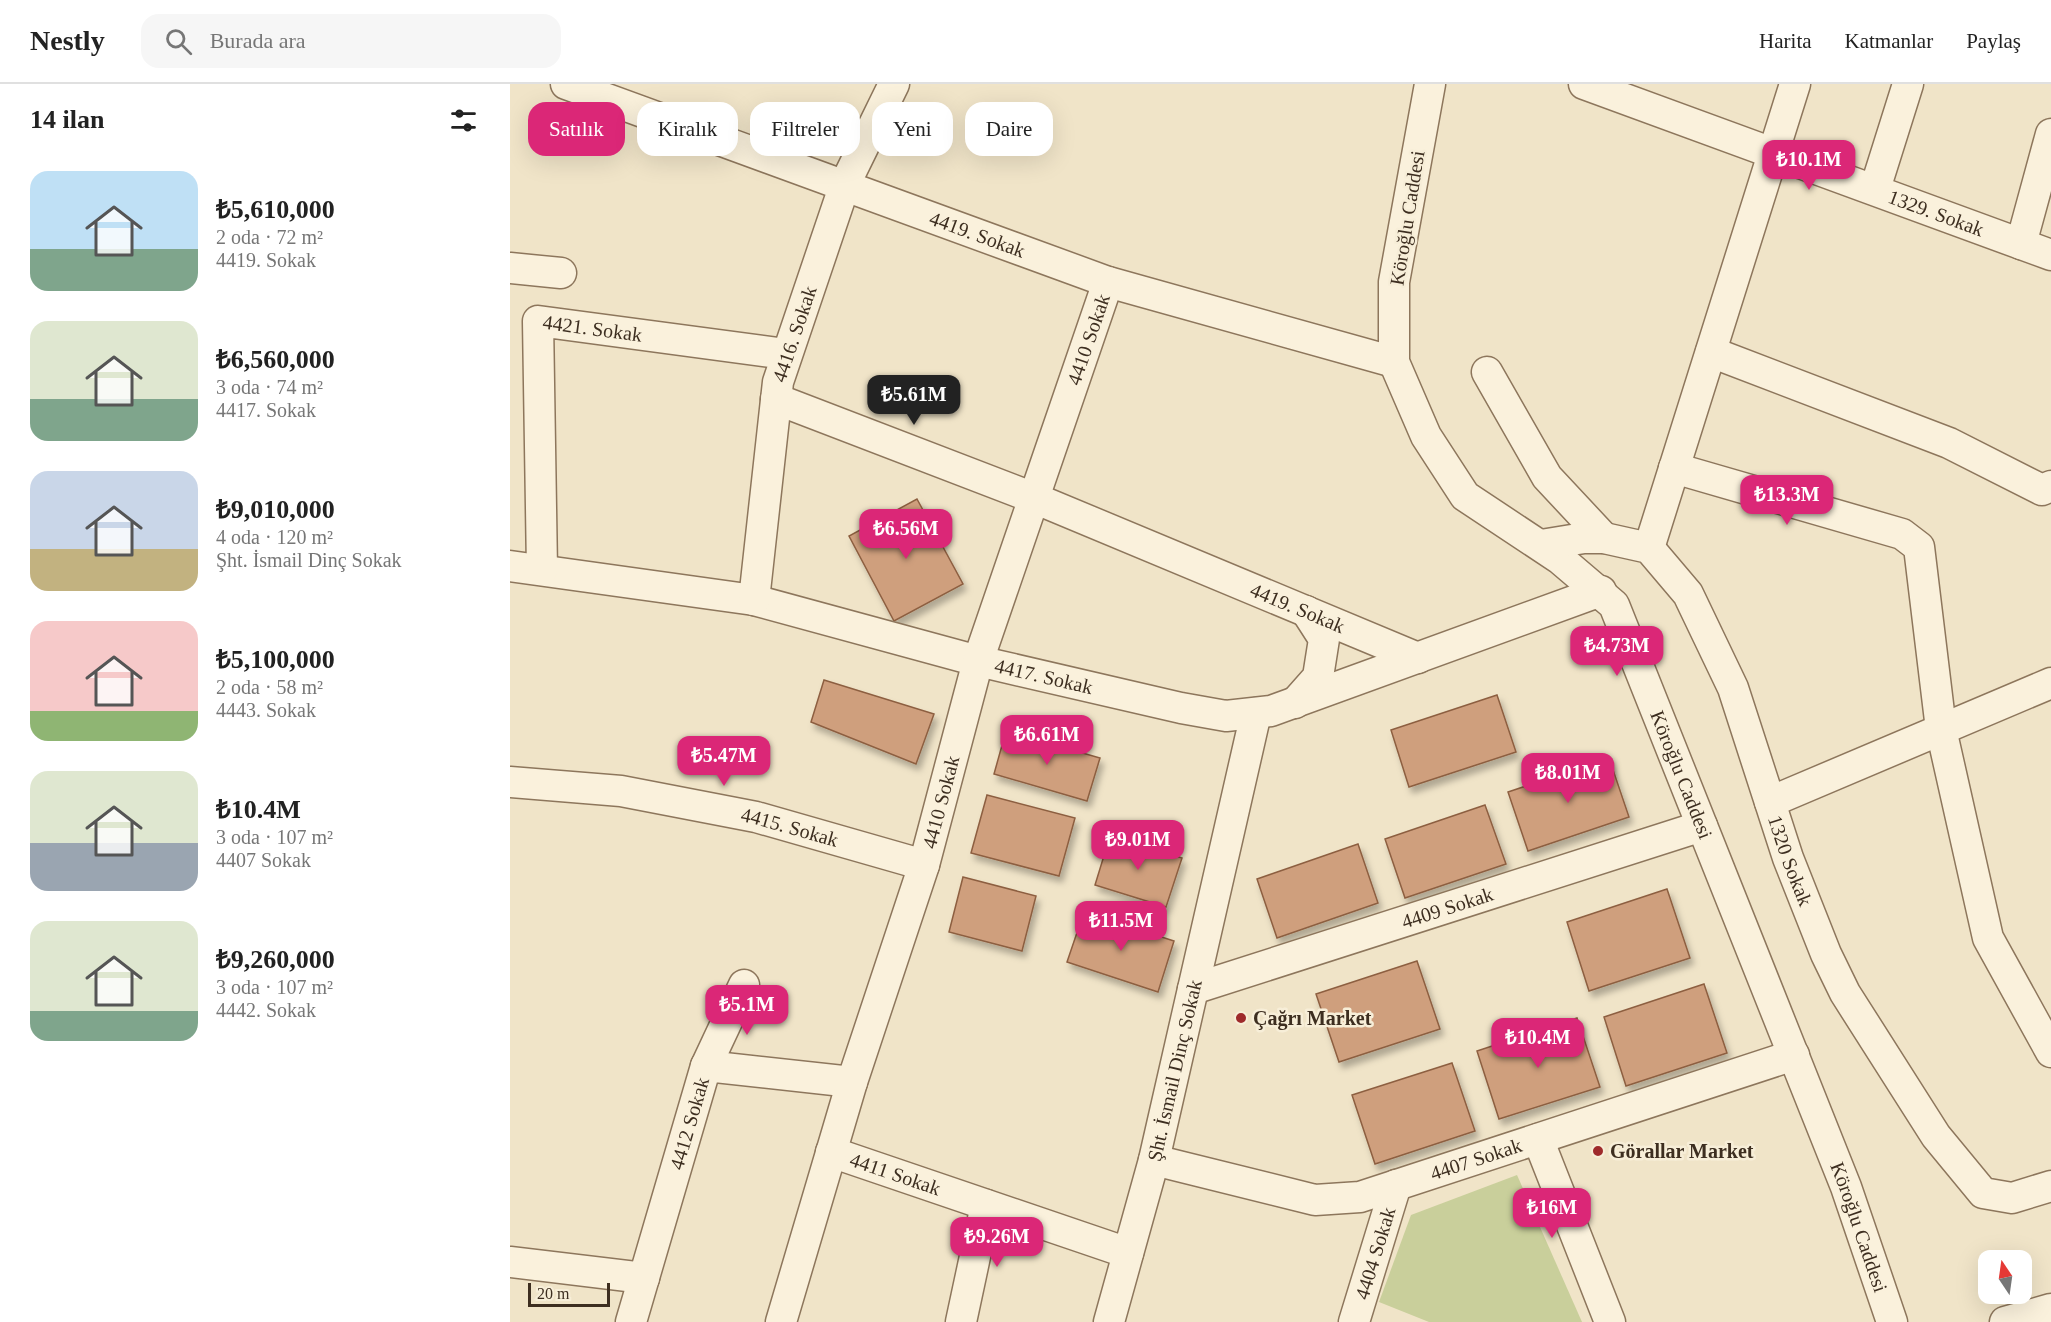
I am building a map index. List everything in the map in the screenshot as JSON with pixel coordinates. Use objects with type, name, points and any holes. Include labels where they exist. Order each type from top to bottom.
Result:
[{"type":"street","name":"4419. Sokak","points":[[566,84],[1108,282],[1394,362]]},
{"type":"street","name":"4416. Sokak","points":[[754,600],[776,399],[786,354],[844,184],[894,84]]},
{"type":"street","name":"Köroğlu Caddesi","points":[[1430,84],[1394,282],[1394,362],[1426,436],[1465,496],[1541,545],[1600,591],[1614,605],[1846,1187],[1892,1322]]},
{"type":"street","points":[[1541,545],[1584,538],[1604,538],[1649,548],[1796,84]]},
{"type":"street","points":[[1875,189],[1908,84]]},
{"type":"street","name":"1329. Sokak","points":[[1602,87],[2051,255]]},
{"type":"street","points":[[2021,244],[2051,134]]},
{"type":"street","points":[[510,268],[561,273]]},
{"type":"street","name":"4410 Sokak","points":[[781,1322],[852,1082],[924,865],[978,661],[1108,282]]},
{"type":"street","name":"4421. Sokak","points":[[542,570],[538,321],[786,354]]},
{"type":"street","points":[[1711,352],[1949,443],[2042,490],[2051,486]]},
{"type":"street","points":[[1487,372],[1547,477],[1604,538]]},
{"type":"street","name":"4419. Sokak","points":[[776,399],[1034,498],[1418,658]]},
{"type":"street","points":[[1674,468],[1902,534],[1919,547],[1941,729],[1988,938],[2051,1052]]},
{"type":"street","name":"1320 Sokak","points":[[1649,548],[1688,594],[1732,688],[1770,802],[1814,922],[1845,993],[1936,1136],[1983,1193],[2012,1198],[2051,1186]]},
{"type":"street","name":"4417. Sokak","points":[[510,566],[754,600],[978,661],[1226,716],[1271,711],[1295,703],[1600,591]]},
{"type":"street","points":[[1295,703],[1318,677],[1324,639],[1306,611]]},
{"type":"street","points":[[1770,802],[2051,683]]},
{"type":"street","name":"Şht. İsmail Dinç Sokak","points":[[1109,1322],[1154,1160],[1256,713]]},
{"type":"street","name":"4415. Sokak","points":[[510,782],[621,791],[756,817],[924,865]]},
{"type":"street","name":"4409 Sokak","points":[[1193,989],[1702,826]]},
{"type":"street","points":[[706,1066],[744,985]]},
{"type":"street","name":"4407 Sokak","points":[[1154,1160],[1315,1200],[1360,1197],[1794,1055]]},
{"type":"street","name":"4412 Sokak","points":[[631,1322],[706,1066],[852,1082]]},
{"type":"street","points":[[1538,1139],[1610,1322]]},
{"type":"street","name":"4411 Sokak","points":[[831,1152],[1128,1253]]},
{"type":"street","name":"4404 Sokak","points":[[1359,1320],[1396,1185]]},
{"type":"street","points":[[961,1322],[986,1205]]},
{"type":"street","points":[[510,1262],[644,1278]]},
{"type":"street","points":[[2005,1322],[2051,1310]]},
{"type":"green space","points":[[1517,1175],[1582,1322],[1429,1322],[1379,1302],[1411,1215]]},
{"type":"building","points":[[917,499],[963,584],[894,621],[849,536]]},
{"type":"building","points":[[824,680],[934,714],[916,764],[811,722]]},
{"type":"building","points":[[1497,695],[1516,752],[1409,787],[1391,730]]},
{"type":"building","points":[[1006,731],[1100,758],[1087,801],[994,774]]},
{"type":"building","points":[[1609,758],[1629,817],[1528,851],[1508,792]]},
{"type":"building","points":[[987,795],[1075,818],[1059,876],[971,853]]},
{"type":"building","points":[[1485,805],[1506,864],[1405,898],[1385,839]]},
{"type":"building","points":[[1110,836],[1182,858],[1166,907],[1095,885]]},
{"type":"building","points":[[1358,844],[1378,903],[1277,938],[1257,879]]},
{"type":"building","points":[[963,877],[1036,896],[1022,951],[949,932]]},
{"type":"building","points":[[1667,889],[1690,958],[1589,991],[1567,922]]},
{"type":"building","points":[[1084,912],[1174,941],[1158,992],[1067,962]]},
{"type":"building","points":[[1417,961],[1440,1029],[1339,1062],[1316,994]]},
{"type":"building","points":[[1704,984],[1727,1053],[1626,1086],[1604,1017]]},
{"type":"building","points":[[1577,1018],[1600,1087],[1499,1119],[1477,1051]]},
{"type":"building","points":[[1452,1063],[1475,1131],[1375,1164],[1352,1095]]},
{"type":"place","name":"Çağrı Market","points":[[1241,1018]]},
{"type":"place","name":"Görallar Market","points":[[1598,1151]]}]
